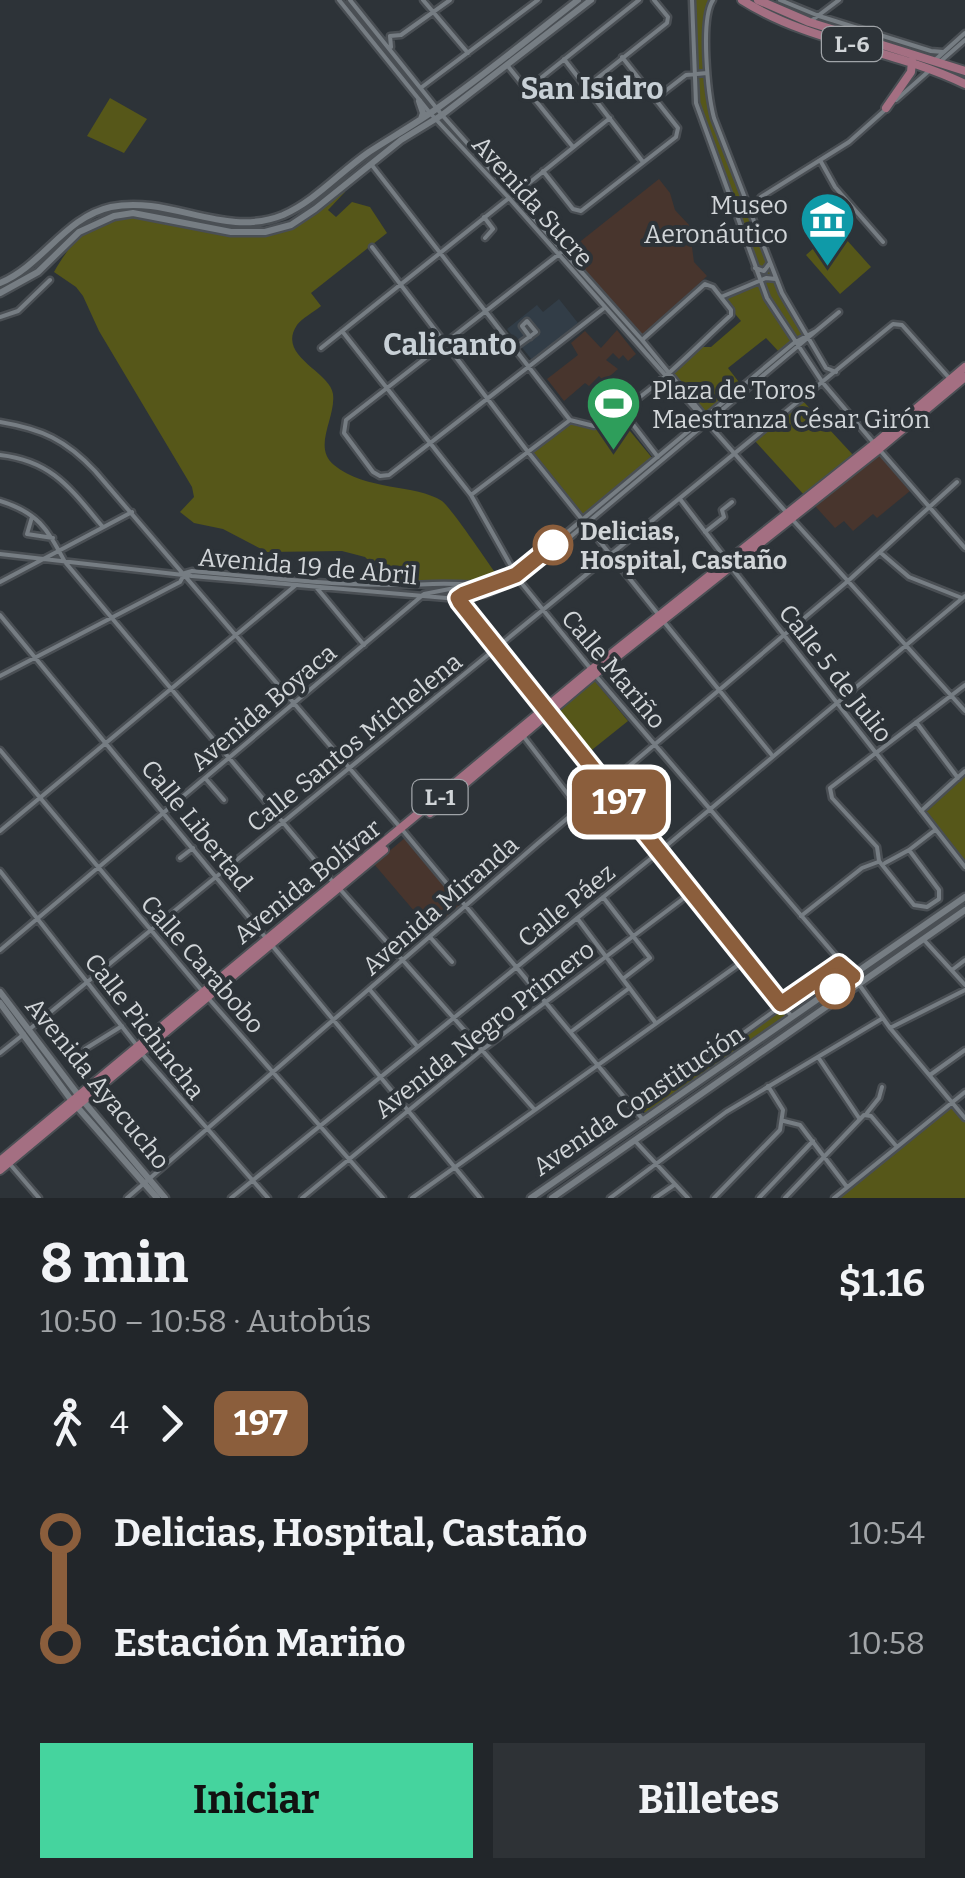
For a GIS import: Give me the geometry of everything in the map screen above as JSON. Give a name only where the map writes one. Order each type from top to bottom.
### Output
[{"type":"main road","name":"L-6","points":[[758,0],[809,22],[965,71]]},
{"type":"main road","name":"L-6","points":[[742,1],[790,26],[913,64],[935,62],[965,84]]},
{"type":"main road","name":"L-6","points":[[904,49],[913,64]]},
{"type":"main road","name":"L-6","points":[[886,108],[913,64]]},
{"type":"main road","name":"Avenida Bolívar","points":[[404,831],[593,672],[877,447],[953,382],[965,367]]},
{"type":"main road","name":"Avenida Bolívar","points":[[953,382],[965,377]]},
{"type":"main road","name":"Avenida Bolívar","points":[[0,1170],[3,1158],[78,1101],[522,736],[546,711]]},
{"type":"street","name":"Avenida Sucre","points":[[339,0],[419,101],[436,114],[563,250],[668,371],[704,419]]},
{"type":"street","name":"Avenida Sucre","points":[[350,0],[436,114]]},
{"type":"street","points":[[424,0],[468,54]]},
{"type":"street","points":[[392,52],[390,36],[401,35],[450,0]]},
{"type":"street","points":[[419,87],[426,86],[538,0]]},
{"type":"street","points":[[0,293],[26,281],[79,232],[97,222],[134,213],[218,232],[266,232],[290,225],[315,210],[578,0]]},
{"type":"street","points":[[0,283],[35,263],[67,230],[106,208],[148,205],[228,224],[266,221],[298,208],[366,154],[436,114],[507,66],[591,0]]},
{"type":"street","points":[[526,89],[639,0]]},
{"type":"street","points":[[585,88],[669,20],[654,0]]},
{"type":"street","points":[[692,0],[693,73],[700,119],[760,280],[822,383],[965,548]]},
{"type":"street","points":[[713,0],[708,9],[708,73],[714,118],[776,279],[826,368],[836,372]]},
{"type":"street","points":[[780,0],[931,51],[935,62]]},
{"type":"street","points":[[809,22],[839,0]]},
{"type":"street","points":[[753,223],[753,212],[761,196],[849,142],[965,33]]},
{"type":"street","points":[[935,62],[965,40]]},
{"type":"street","points":[[543,171],[577,211],[666,146],[678,132],[622,58]]},
{"type":"street","points":[[564,59],[643,163]]},
{"type":"street","points":[[507,66],[573,147]]},
{"type":"street","points":[[656,99],[693,73],[708,73]]},
{"type":"street","points":[[419,101],[423,112],[419,121]]},
{"type":"street","points":[[321,348],[610,118]]},
{"type":"street","points":[[820,160],[835,187],[883,242]]},
{"type":"street","points":[[371,164],[570,420],[594,426],[621,409],[665,378],[732,310],[714,287],[705,284],[642,340]]},
{"type":"street","name":"Avenida Sucre","points":[[511,196],[665,378],[965,710]]},
{"type":"street","points":[[484,217],[493,229],[486,238]]},
{"type":"street","points":[[372,247],[528,452],[772,756]]},
{"type":"street","points":[[563,250],[346,420],[344,433],[373,472],[389,475],[604,308]]},
{"type":"street","points":[[755,268],[764,271],[771,263]]},
{"type":"street","points":[[721,297],[760,280],[776,279]]},
{"type":"street","points":[[0,317],[18,311],[50,280]]},
{"type":"street","name":"Avenida 19 de Abril","points":[[584,522],[704,419],[839,312]]},
{"type":"street","name":"Calle Santos Michelena","points":[[0,1053],[893,324],[902,325],[953,382]]},
{"type":"street","name":"Calle Mariño","points":[[342,331],[471,495],[518,577],[543,611],[853,976]]},
{"type":"street","points":[[514,348],[530,336]]},
{"type":"street","points":[[621,409],[658,457]]},
{"type":"street","name":"Avenida 19 de Abril","points":[[185,573],[458,598],[488,594],[518,577],[704,419]]},
{"type":"street","points":[[471,495],[570,420]]},
{"type":"street","points":[[0,422],[44,433],[74,448],[404,831],[644,1120]]},
{"type":"street","points":[[0,454],[26,459],[52,472],[102,526]]},
{"type":"street","name":"Avenida Miranda","points":[[127,1198],[785,636],[957,482]]},
{"type":"street","name":"Calle 5 de Julio","points":[[680,499],[965,866]]},
{"type":"street","points":[[0,500],[32,516],[53,538],[65,562],[283,822],[534,1109]]},
{"type":"street","points":[[706,532],[724,517],[722,510],[732,502]]},
{"type":"street","points":[[0,582],[132,512]]},
{"type":"street","points":[[32,516],[28,535],[53,538]]},
{"type":"street","points":[[881,553],[909,577],[963,597]]},
{"type":"street","points":[[0,554],[185,573]]},
{"type":"street","points":[[0,676],[180,582],[185,573]]},
{"type":"street","name":"Avenida 19 de Abril","points":[[185,573],[413,586],[494,584],[518,577]]},
{"type":"street","points":[[0,831],[297,584]]},
{"type":"street","points":[[494,584],[458,598],[793,1018]]},
{"type":"street","points":[[315,585],[364,645]]},
{"type":"street","name":"Avenida Boyaca","points":[[0,950],[424,594],[464,585]]},
{"type":"street","name":"Calle Páez","points":[[232,1198],[660,852],[963,597]]},
{"type":"street","name":"Calle Libertad","points":[[0,614],[480,1198]]},
{"type":"street","points":[[909,850],[939,890],[934,904],[914,904],[881,862],[878,847],[830,793],[834,784],[965,685]]},
{"type":"street","points":[[916,722],[958,778]]},
{"type":"street","points":[[522,736],[579,808]]},
{"type":"street","name":"Calle Carabobo","points":[[0,750],[150,931],[383,1198]]},
{"type":"street","points":[[921,811],[965,771]]},
{"type":"street","points":[[205,778],[224,800]]},
{"type":"street","points":[[801,916],[862,868],[909,850],[935,830]]},
{"type":"street","points":[[180,858],[193,848]]},
{"type":"street","name":"Calle Pichincha","points":[[0,871],[140,1050],[268,1198]]},
{"type":"street","name":"Avenida Negro Primero","points":[[302,1198],[482,1050],[692,892]]},
{"type":"street","points":[[602,897],[650,958],[623,978]]},
{"type":"street","name":"Avenida Constitución","points":[[531,1198],[965,897]]},
{"type":"street","name":"Avenida Constitución","points":[[552,1198],[965,910]]},
{"type":"street","points":[[577,918],[656,1023]]},
{"type":"street","points":[[430,936],[452,962]]},
{"type":"street","points":[[890,1028],[965,987],[923,940]]},
{"type":"street","points":[[412,1198],[745,960]]},
{"type":"street","points":[[952,970],[965,960]]},
{"type":"street","points":[[630,1103],[677,1082],[839,964]]},
{"type":"street","points":[[853,976],[890,1028],[965,1118]]},
{"type":"street","points":[[572,1031],[630,988]]},
{"type":"street","points":[[370,990],[417,1046]]},
{"type":"street","name":"Avenida Ayacucho","points":[[0,992],[78,1101],[157,1198]]},
{"type":"street","name":"Avenida Ayacucho","points":[[0,1003],[26,1032]]},
{"type":"street","points":[[610,1198],[620,1196],[656,1165],[768,1086],[883,1018]]},
{"type":"street","points":[[84,1049],[122,1026]]},
{"type":"street","points":[[930,1075],[965,1050]]},
{"type":"street","points":[[818,1057],[859,1118]]},
{"type":"street","points":[[714,1198],[780,1130],[782,1108],[768,1086]]},
{"type":"street","points":[[785,1198],[867,1114],[880,1098],[882,1087]]},
{"type":"street","points":[[834,1198],[965,1092]]},
{"type":"street","points":[[867,1114],[897,1147]]},
{"type":"street","points":[[783,1121],[798,1123],[847,1187]]},
{"type":"street","points":[[635,1141],[688,1198]]},
{"type":"street","points":[[759,1198],[813,1141]]},
{"type":"street","points":[[3,1158],[39,1198]]},
{"type":"street","name":"Avenida Ayacucho","points":[[146,1182],[166,1198]]},
{"type":"street","points":[[655,1198],[674,1184]]},
{"type":"shaded area","points":[[692,0],[713,0],[707,9],[708,73],[714,118],[775,282],[806,334],[781,354],[766,338],[728,368],[742,386],[705,415],[668,371],[695,347],[711,347],[741,321],[721,297],[758,279],[696,103]]},
{"type":"shaded area","points":[[110,98],[147,119],[124,153],[87,136]]},
{"type":"shaded area","points":[[659,179],[670,193],[675,210],[689,225],[694,262],[707,276],[643,336],[567,252]]},
{"type":"shaded area","points":[[340,188],[345,192],[328,210],[336,217],[352,202],[370,207],[387,233],[311,293],[321,306],[299,322],[292,336],[298,354],[330,386],[333,394],[325,441],[328,458],[360,479],[442,501],[501,581],[492,585],[466,581],[407,583],[383,574],[365,557],[342,551],[267,552],[223,529],[194,523],[180,512],[194,497],[192,487],[99,331],[83,296],[54,272],[77,240],[100,223],[125,216],[150,217],[235,233],[267,231],[297,220]]},
{"type":"shaded area","points":[[836,228],[871,267],[840,294],[806,255]]},
{"type":"shaded area","points":[[559,299],[578,323],[532,360],[507,329],[537,305],[543,312]]},
{"type":"shaded area","points":[[617,330],[636,354],[628,361],[613,353],[606,360],[618,369],[604,381],[599,376],[589,386],[585,383],[564,401],[547,379],[578,355],[571,343],[585,331],[601,348]]},
{"type":"shaded area","points":[[803,401],[854,456],[805,496],[755,441]]},
{"type":"shaded area","points":[[616,414],[653,459],[582,517],[530,453],[571,421],[590,428]]},
{"type":"shaded area","points":[[880,455],[910,491],[877,518],[873,514],[853,531],[844,521],[835,528],[815,506]]},
{"type":"shaded area","points":[[595,681],[628,721],[588,753],[556,713]]},
{"type":"shaded area","points":[[965,775],[965,860],[925,813]]},
{"type":"shaded area","points":[[406,837],[463,905],[432,932],[374,864]]},
{"type":"shaded area","points":[[783,1009],[789,1019],[647,1116],[641,1107]]},
{"type":"shaded area","points":[[952,1103],[965,1118],[965,1198],[835,1198]]},
{"type":"bus line","name":"197","points":[[553,545],[516,575],[467,592],[458,598],[460,602],[781,1004],[839,964],[853,976],[835,989]]},
{"type":"place","name":"Museo Aeronáutico","points":[[827,268]]},
{"type":"place","name":"Plaza de Toros Maestranza César Girón","points":[[613,453]]},
{"type":"place","name":"Delicias, Hospital, Castaño","points":[[553,545]]},
{"type":"district","name":"San Isidro","points":[[592,89]]},
{"type":"district","name":"Calicanto","points":[[450,345]]}]
